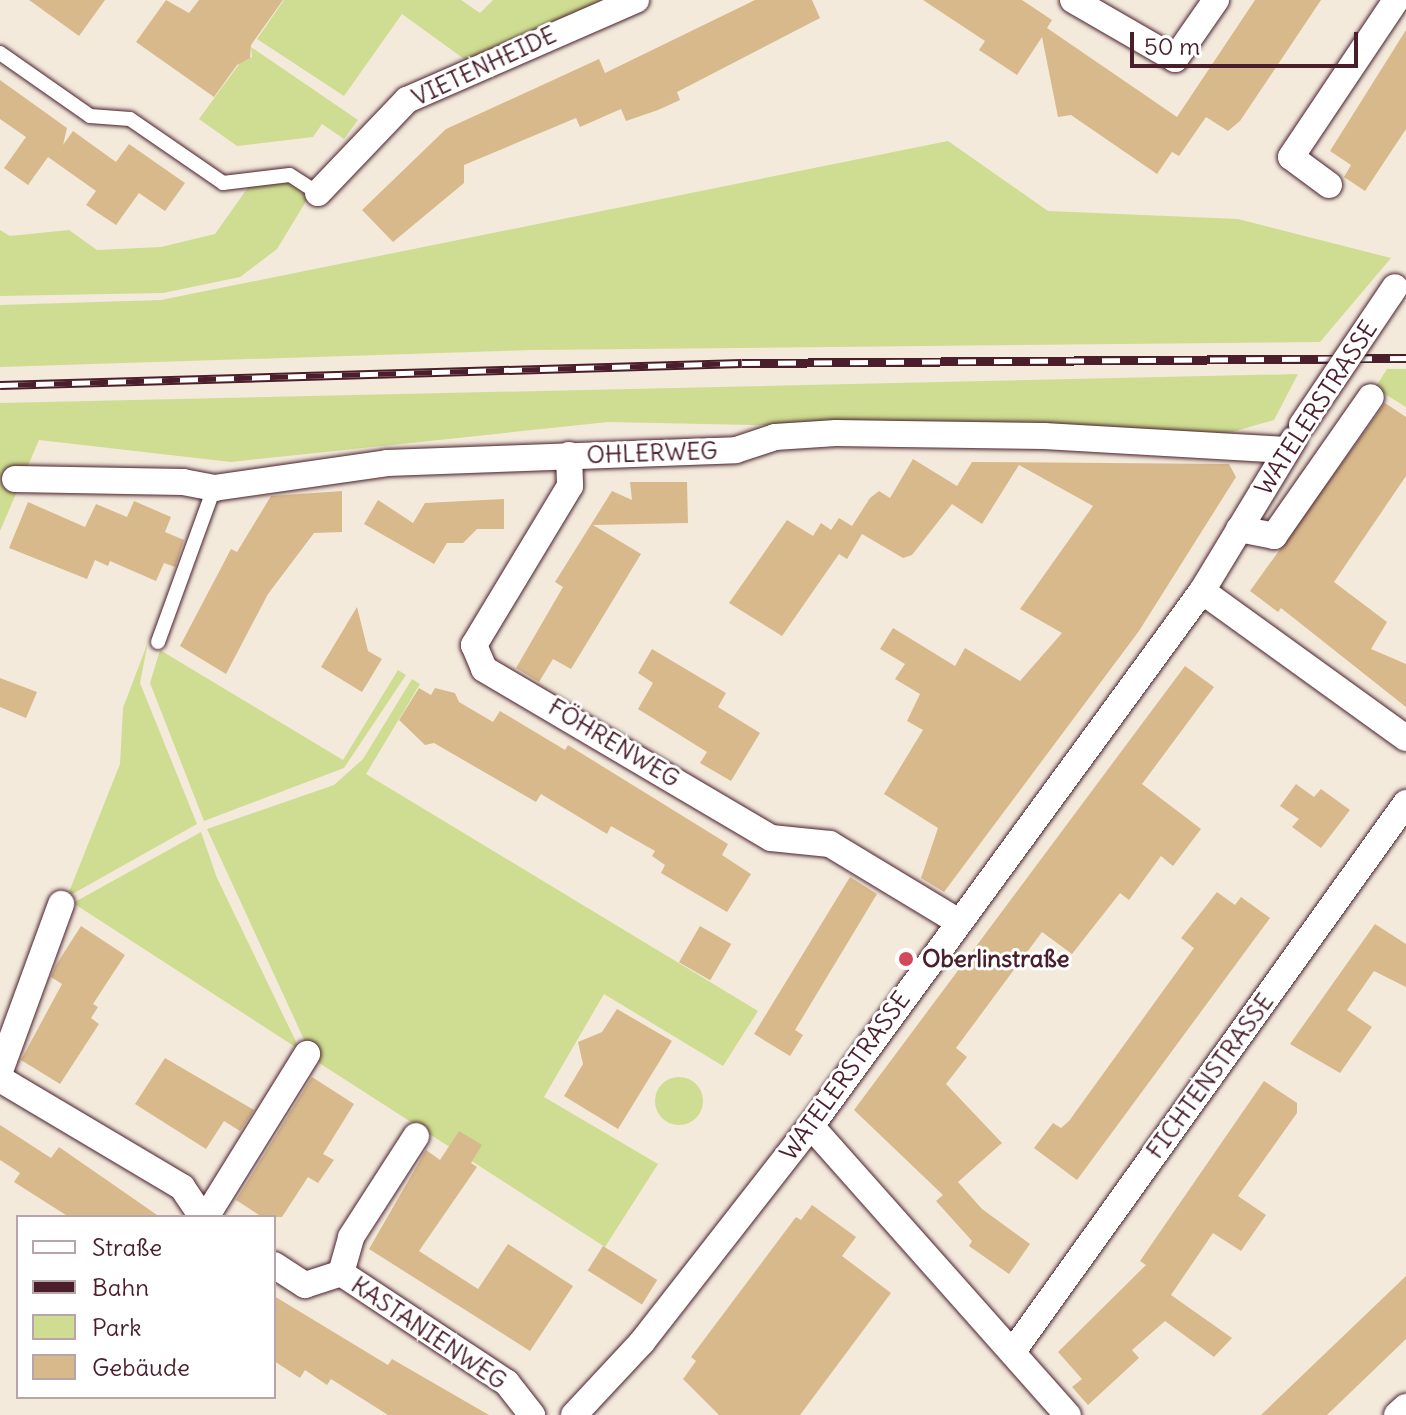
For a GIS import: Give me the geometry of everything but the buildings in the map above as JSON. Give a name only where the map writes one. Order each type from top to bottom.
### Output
[{"type":"street","name":"VIETENHEIDE","points":[[318,193],[407,100],[636,0]]},
{"type":"street","points":[[1073,0],[1175,59],[1216,0]]},
{"type":"street","points":[[1329,185],[1291,157],[1396,0]]},
{"type":"street","name":"WATELERSTRASSE","points":[[574,1415],[642,1342],[811,1126],[1202,591],[1302,425],[1400,281]]},
{"type":"street","name":"WATELERSTRASSE","points":[[1239,529],[1274,536],[1371,397]]},
{"type":"street","name":"OHLERWEG","points":[[15,479],[183,482],[214,488],[387,463],[736,450],[775,437],[884,433],[1287,450]]},
{"type":"street","name":"FÖHRENWEG","points":[[569,455],[570,486],[474,645],[484,669],[771,838],[830,844],[959,922]]},
{"type":"street","points":[[1202,591],[1406,738]]},
{"type":"street","name":"FICHTENSTRASSE","points":[[1014,1350],[1406,803]]},
{"type":"street","points":[[0,1071],[61,904]]},
{"type":"street","points":[[205,1215],[307,1054]]},
{"type":"street","points":[[0,1079],[182,1187],[203,1215]]},
{"type":"street","points":[[811,1126],[1014,1350],[1068,1415]]},
{"type":"street","points":[[341,1273],[351,1237],[416,1136]]},
{"type":"street","name":"KASTANIENWEG","points":[[276,1266],[305,1285],[341,1273],[507,1383],[532,1415]]},
{"type":"street","points":[[1397,1415],[1406,1407]]},
{"type":"lane","points":[[0,53],[90,116],[130,119],[223,183],[290,175],[318,193]]},
{"type":"lane","points":[[158,642],[214,488]]},
{"type":"green space","points":[[284,0],[461,0],[480,13],[493,0],[609,0],[467,61],[402,14],[344,96],[257,39]]},
{"type":"green space","points":[[251,47],[358,120],[344,139],[322,124],[313,137],[237,146],[199,119],[242,60],[252,57]]},
{"type":"green space","points":[[948,141],[1048,211],[1238,219],[1391,258],[1320,342],[533,350],[0,367],[0,305],[161,300]]},
{"type":"green space","points":[[290,182],[308,198],[277,249],[240,277],[163,293],[0,296],[0,230],[10,236],[69,230],[97,250],[161,247],[215,234],[249,186]]},
{"type":"green space","points":[[1387,369],[1406,369],[1406,407],[1375,388]]},
{"type":"green space","points":[[1298,374],[1274,420],[1222,435],[608,422],[231,462],[39,440],[0,531],[0,403]]},
{"type":"green space","points":[[148,642],[140,683],[197,824],[67,897],[120,764],[123,708]]},
{"type":"green space","points":[[160,650],[343,760],[398,670],[406,675],[344,768],[204,821],[150,683]]},
{"type":"green space","points":[[412,679],[420,684],[366,774],[758,1011],[723,1066],[604,994],[544,1097],[658,1164],[605,1247],[313,1059],[207,829],[334,785],[363,759]]},
{"type":"green space","points":[[201,832],[217,878],[300,1050],[73,903]]},
{"type":"green space","points":[[679,1077],[696,1084],[703,1101],[696,1118],[679,1125],[662,1118],[655,1101],[662,1084]]},
{"type":"railway","points":[[0,385],[742,363],[1406,358]]},
{"type":"place","name":"Oberlinstraße","points":[[906,959]]}]
